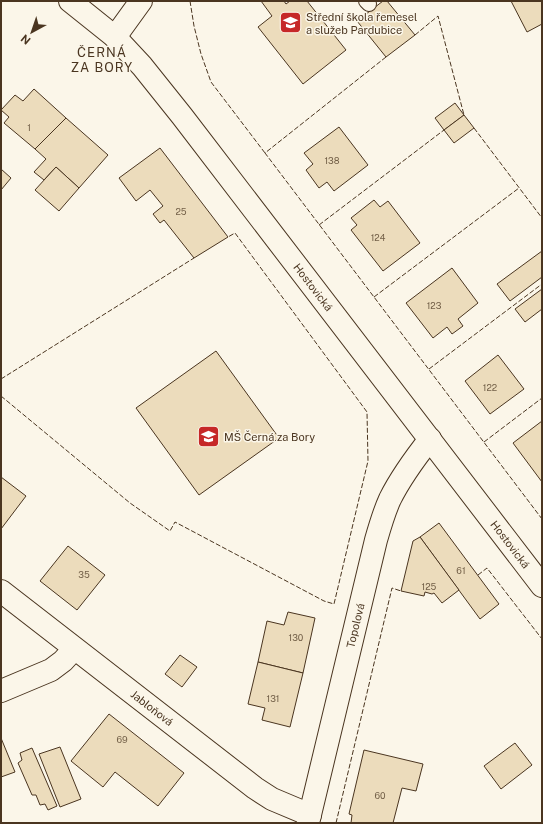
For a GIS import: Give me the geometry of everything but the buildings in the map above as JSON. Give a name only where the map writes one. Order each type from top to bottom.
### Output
[{"type":"street","name":"Hostovická","points":[[70,1],[115,37],[142,66],[182,116],[542,586]]},
{"type":"street","points":[[115,37],[141,1]]},
{"type":"street","name":"Topolová","points":[[309,819],[374,547],[390,499],[412,462],[430,439]]},
{"type":"street","name":"Jabloňová","points":[[1,591],[255,788],[309,819]]},
{"type":"street","points":[[1,691],[51,670],[63,661],[74,649]]},
{"type":"fence","points":[[190,1],[201,54],[211,82],[265,153]]},
{"type":"fence","points":[[415,35],[438,16],[464,115]]},
{"type":"fence","points":[[386,57],[265,153],[542,519]]},
{"type":"fence","points":[[474,128],[542,218]]},
{"type":"fence","points":[[319,225],[444,130]]},
{"type":"fence","points":[[374,297],[519,188]]},
{"type":"fence","points":[[1,396],[130,503],[170,531],[175,522],[324,601],[334,604],[368,461],[367,412],[235,233],[228,237]]},
{"type":"fence","points":[[1,379],[194,258]]},
{"type":"fence","points":[[429,369],[542,284]]},
{"type":"fence","points":[[484,442],[542,398]]},
{"type":"fence","points":[[478,575],[487,568],[542,639]]},
{"type":"fence","points":[[336,823],[392,588],[401,591]]},
{"type":"place","name":"Střední škola řemesel a služeb Pardubice","points":[[291,23]]},
{"type":"place","name":"MŠ Černá za Bory","points":[[209,437]]},
{"type":"district","name":"ČERNÁ ZA BORY","points":[[102,60]]}]
